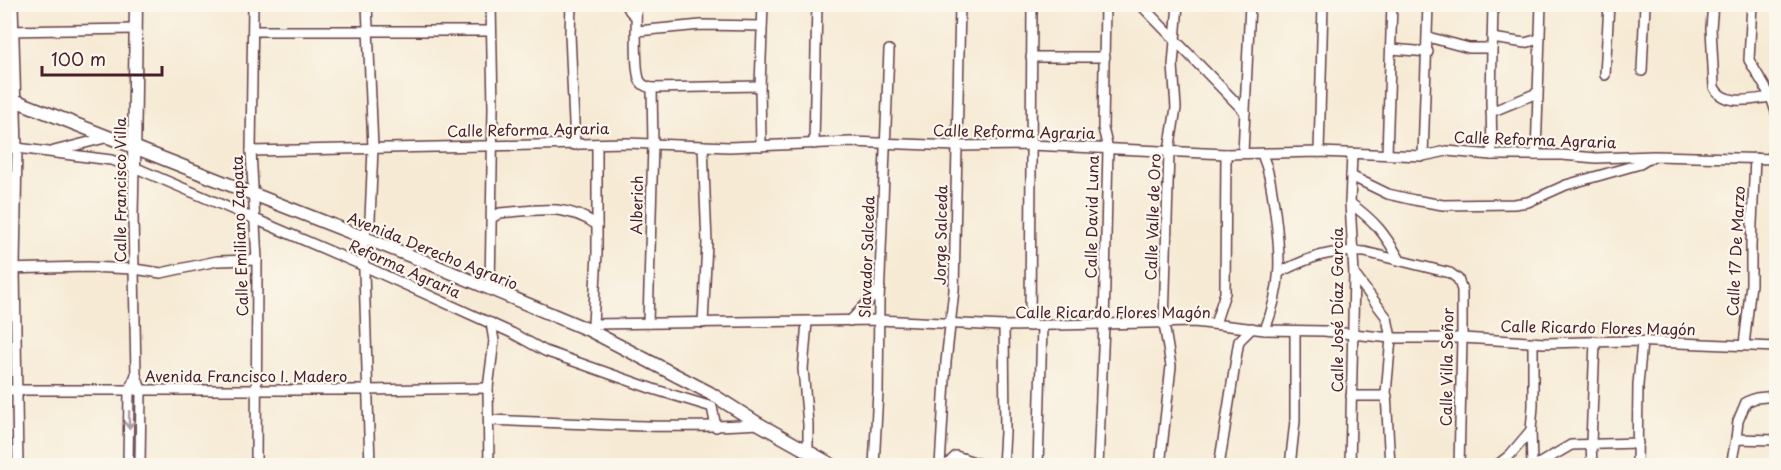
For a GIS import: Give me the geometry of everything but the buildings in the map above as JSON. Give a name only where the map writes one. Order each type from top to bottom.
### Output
[{"type":"street","points":[[13,4],[9,31],[10,98],[17,148],[15,269],[18,465]]},
{"type":"street","name":"Calle Francisco Villa","points":[[136,4],[134,269],[136,375],[141,390],[140,465]]},
{"type":"street","name":"Calle Emiliano Zapata","points":[[253,4],[251,151],[257,260],[256,465]]},
{"type":"street","points":[[367,4],[373,148],[370,219],[363,238],[370,465]]},
{"type":"street","points":[[490,4],[493,146],[490,288]]},
{"type":"street","points":[[571,4],[570,34],[575,145]]},
{"type":"street","points":[[626,4],[636,17]]},
{"type":"street","points":[[636,4],[637,64],[641,84],[652,88],[760,86]]},
{"type":"street","points":[[760,146],[763,4]]},
{"type":"street","points":[[814,144],[817,4]]},
{"type":"street","name":"Jorge Salceda","points":[[940,465],[954,290],[960,4]]},
{"type":"street","points":[[1030,326],[1032,4]]},
{"type":"street","name":"Calle David Luna","points":[[1098,465],[1108,149],[1103,128],[1105,4]]},
{"type":"street","points":[[1140,4],[1245,112]]},
{"type":"street","name":"Calle Valle de Oro","points":[[1160,465],[1171,366],[1164,324],[1169,151],[1176,108],[1174,39],[1178,4]]},
{"type":"street","points":[[1243,153],[1250,4]]},
{"type":"street","points":[[1319,152],[1323,4]]},
{"type":"street","points":[[1387,154],[1392,4]]},
{"type":"street","points":[[1423,156],[1428,4]]},
{"type":"street","points":[[1492,155],[1493,4]]},
{"type":"street","points":[[1536,155],[1540,4]]},
{"type":"street","points":[[1605,75],[1609,4]]},
{"type":"street","points":[[1642,71],[1645,4]]},
{"type":"street","points":[[1713,4],[1711,28],[1714,87],[1717,93],[1732,99],[1771,97]]},
{"type":"street","points":[[1752,4],[1749,60],[1771,97],[1776,112]]},
{"type":"street","points":[[637,31],[702,25],[762,26]]},
{"type":"street","points":[[9,31],[136,29]]},
{"type":"street","points":[[253,31],[490,31]]},
{"type":"street","points":[[1428,37],[1469,48],[1492,43],[1525,43],[1539,39]]},
{"type":"street","points":[[1392,49],[1428,52]]},
{"type":"street","name":"Slavador Salceda","points":[[874,465],[889,50]]},
{"type":"street","points":[[1031,57],[1105,57]]},
{"type":"street","name":"Alberich","points":[[648,322],[653,144],[652,88]]},
{"type":"street","points":[[1491,112],[1537,93]]},
{"type":"street","name":"Avenida Derecho Agrario","points":[[10,98],[591,327],[834,465]]},
{"type":"street","points":[[4,148],[48,152],[109,137]]},
{"type":"street","points":[[1774,159],[1776,141]]},
{"type":"street","name":"Calle Reforma Agraria","points":[[251,151],[597,144],[703,147],[886,142],[1227,154],[1319,152],[1423,156],[1447,151],[1492,155],[1596,158],[1654,156],[1774,159]]},
{"type":"street","points":[[591,327],[597,225],[597,144]]},
{"type":"street","points":[[703,147],[707,243],[703,323]]},
{"type":"street","name":"Reforma Agraria","points":[[48,152],[111,160],[134,167],[364,266],[491,323],[545,351],[712,407]]},
{"type":"street","points":[[1215,324],[1225,293],[1227,154]]},
{"type":"street","points":[[1262,154],[1270,175],[1280,255],[1280,272],[1275,300],[1265,330]]},
{"type":"street","name":"Calle José Díaz García","points":[[1350,465],[1354,274],[1350,203],[1352,154]]},
{"type":"street","points":[[1352,176],[1388,194],[1414,200],[1443,205],[1514,204],[1528,202],[1566,185],[1640,164],[1654,156]]},
{"type":"street","name":"Calle 17 De Marzo","points":[[1744,345],[1751,284],[1755,158]]},
{"type":"street","points":[[1350,203],[1372,220],[1387,238],[1400,260]]},
{"type":"street","points":[[492,218],[500,213],[561,209],[584,216],[597,225]]},
{"type":"street","points":[[1280,272],[1305,259],[1337,251],[1365,252],[1400,260]]},
{"type":"street","points":[[4,269],[88,267],[161,273],[218,261],[257,260]]},
{"type":"street","name":"Calle Villa Señor","points":[[1400,260],[1450,273],[1458,279],[1462,290],[1459,465]]},
{"type":"street","points":[[1354,274],[1388,318],[1391,338],[1387,396],[1390,465]]},
{"type":"street","points":[[850,321],[880,289]]},
{"type":"street","name":"Calle Ricardo Flores Magón","points":[[591,327],[648,322],[878,320],[1004,326],[1194,322],[1265,330],[1324,331],[1391,338],[1642,342],[1776,347]]},
{"type":"street","points":[[807,322],[803,369],[808,452]]},
{"type":"street","points":[[489,465],[488,388],[494,341],[491,323]]},
{"type":"street","points":[[1003,465],[1004,326]]},
{"type":"street","points":[[1038,465],[1042,326]]},
{"type":"street","points":[[1219,465],[1238,346],[1242,337],[1252,328]]},
{"type":"street","points":[[1290,465],[1295,421],[1295,331]]},
{"type":"street","points":[[1592,465],[1595,341]]},
{"type":"street","points":[[1533,342],[1531,430],[1534,465],[1571,445],[1638,443]]},
{"type":"street","points":[[1637,465],[1638,385],[1642,342]]},
{"type":"street","name":"Calle Francisco Villa","points":[[128,465],[129,390],[136,375]]},
{"type":"street","name":"Avenida Francisco I. Madero","points":[[4,390],[488,388]]},
{"type":"street","points":[[710,393],[716,427]]},
{"type":"street","points":[[1351,396],[1387,396]]},
{"type":"street","points":[[1731,465],[1738,421],[1746,402],[1756,398],[1776,396]]},
{"type":"street","points":[[489,420],[716,427],[759,424]]},
{"type":"street","points":[[1496,465],[1510,454],[1531,430]]},
{"type":"street","points":[[1736,439],[1776,440]]},
{"type":"street","points":[[946,465],[956,456],[986,465]]}]
